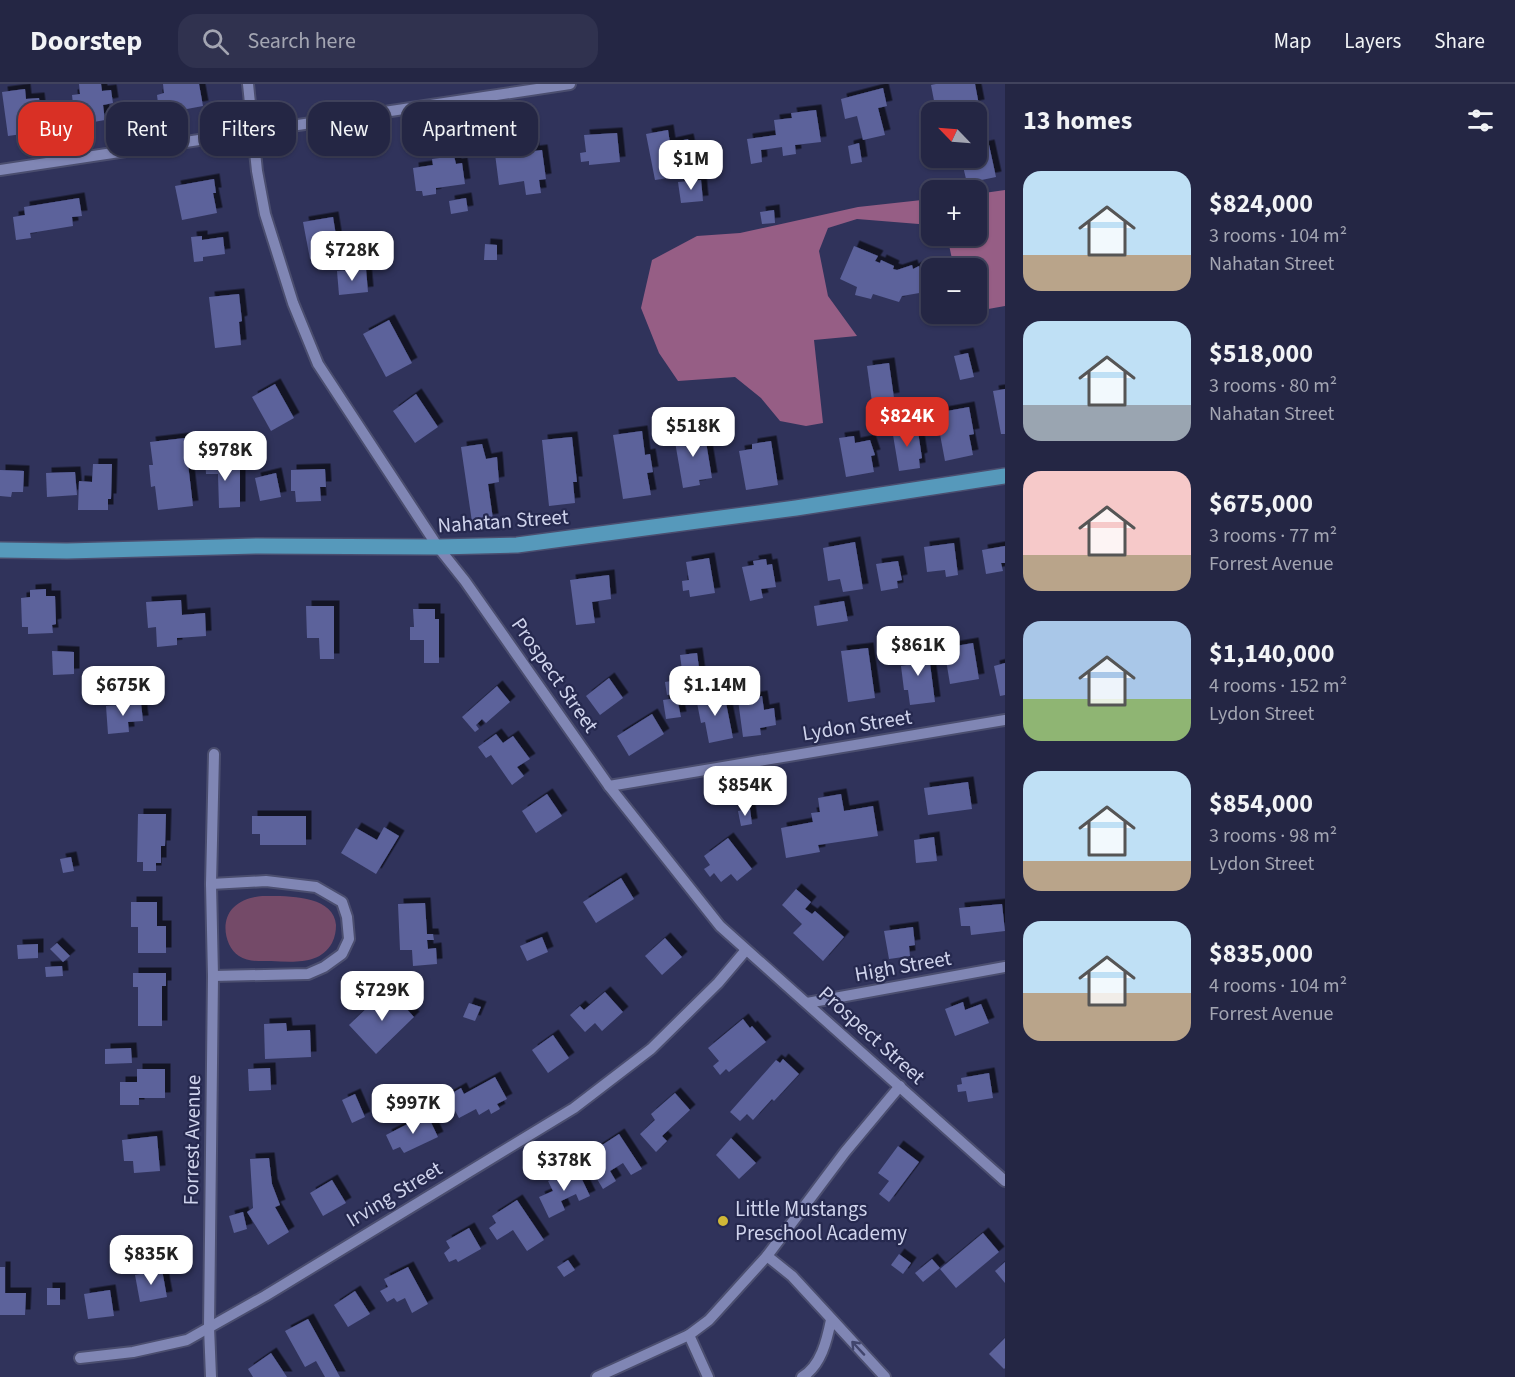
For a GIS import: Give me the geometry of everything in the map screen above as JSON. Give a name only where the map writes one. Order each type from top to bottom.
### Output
[{"type":"main road","name":"Nahatan Street","points":[[0,550],[67,551],[258,546],[438,548],[517,545],[796,508],[1005,476]]},
{"type":"street","name":"Prospect Street","points":[[248,84],[250,102]]},
{"type":"street","points":[[296,126],[570,84]]},
{"type":"street","points":[[0,170],[200,141]]},
{"type":"street","name":"Prospect Street","points":[[256,156],[265,214],[293,303],[318,364],[438,548],[465,580],[609,786],[720,926],[1005,1180]]},
{"type":"street","name":"Lydon Street","points":[[609,786],[1005,720]]},
{"type":"street","name":"Forrest Avenue","points":[[211,1377],[209,1327],[213,976],[211,884],[214,754]]},
{"type":"street","points":[[211,884],[266,882],[316,887],[342,902],[348,917],[350,939],[342,954],[308,975],[213,976]]},
{"type":"street","name":"Irving Street","points":[[80,1358],[133,1352],[188,1340],[265,1296],[574,1108],[651,1049],[718,983],[746,950]]},
{"type":"street","name":"High Street","points":[[807,1003],[1005,967]]},
{"type":"street","points":[[597,1377],[689,1335],[709,1320],[767,1256],[845,1152],[900,1086]]},
{"type":"street","points":[[767,1256],[792,1276],[885,1377]]},
{"type":"street","points":[[805,1376],[819,1358],[827,1341],[831,1320]]},
{"type":"street","points":[[689,1335],[708,1377]]},
{"type":"shaded area","points":[[1005,190],[1005,306],[987,309],[987,258],[952,258],[949,246],[987,246],[987,193]]},
{"type":"shaded area","points":[[921,200],[921,224],[857,219],[828,228],[819,251],[828,296],[857,336],[814,340],[823,423],[806,426],[780,421],[761,398],[735,377],[678,381],[659,353],[641,308],[652,260],[697,236],[740,233],[858,207]]},
{"type":"shaded area","points":[[262,896],[295,897],[318,902],[327,907],[333,915],[336,932],[327,950],[313,959],[297,962],[254,961],[234,952],[230,947],[225,927],[229,913],[239,903]]},
{"type":"building","points":[[79,84],[101,84],[102,91],[111,90],[113,102],[106,102],[103,105],[105,120],[94,122],[94,102],[73,102],[72,95],[80,94]]},
{"type":"building","points":[[163,84],[199,84],[202,102],[200,102],[200,107],[188,109],[188,102],[158,102],[157,95],[164,93]]},
{"type":"building","points":[[975,84],[978,102],[934,102],[931,85]]},
{"type":"building","points":[[883,88],[887,106],[878,108],[885,135],[863,140],[857,116],[845,119],[841,99]]},
{"type":"building","points":[[25,89],[26,99],[39,98],[39,102],[18,102],[18,135],[8,136],[2,92]]},
{"type":"building","points":[[816,110],[821,142],[795,145],[796,154],[783,156],[782,147],[761,150],[762,162],[751,164],[747,139],[776,135],[774,120],[792,118],[791,113]]},
{"type":"building","points":[[668,130],[670,143],[688,139],[694,166],[672,171],[670,161],[665,163],[668,178],[655,180],[646,134]]},
{"type":"building","points":[[617,133],[620,162],[589,165],[589,161],[581,162],[580,153],[586,152],[584,135]]},
{"type":"building","points":[[859,143],[862,162],[851,164],[848,146]]},
{"type":"building","points":[[987,145],[989,145],[996,177],[966,180],[963,168],[987,168]]},
{"type":"building","points":[[538,150],[542,150],[546,179],[539,180],[541,193],[526,195],[524,181],[499,185],[495,156],[538,156]]},
{"type":"building","points":[[454,156],[456,164],[462,163],[465,184],[436,188],[436,194],[423,196],[422,191],[416,191],[413,168],[433,165],[432,159]]},
{"type":"building","points":[[214,179],[216,193],[213,193],[217,213],[182,220],[175,186]]},
{"type":"building","points":[[701,180],[703,201],[681,203],[678,182]]},
{"type":"building","points":[[79,198],[82,216],[72,217],[73,226],[30,233],[31,238],[16,240],[13,217],[25,215],[24,207]]},
{"type":"building","points":[[466,198],[468,211],[451,214],[449,201]]},
{"type":"building","points":[[774,210],[775,223],[762,224],[760,212]]},
{"type":"building","points":[[333,217],[339,254],[310,259],[303,222]]},
{"type":"building","points":[[202,236],[202,240],[223,237],[225,254],[203,257],[203,261],[194,262],[191,237]]},
{"type":"building","points":[[485,244],[497,245],[497,260],[484,260]]},
{"type":"building","points":[[854,246],[878,256],[875,261],[880,263],[881,260],[894,266],[893,269],[897,270],[912,265],[913,269],[919,266],[921,293],[902,296],[899,302],[873,294],[871,299],[855,295],[857,287],[840,279]]},
{"type":"building","points":[[366,269],[368,292],[339,295],[337,271]]},
{"type":"building","points":[[239,294],[242,321],[239,322],[241,345],[215,348],[209,297]]},
{"type":"building","points":[[389,320],[412,363],[386,377],[363,334]]},
{"type":"building","points":[[968,353],[974,377],[960,380],[954,356]]},
{"type":"building","points":[[889,363],[894,398],[872,402],[867,366]]},
{"type":"building","points":[[275,384],[294,418],[271,431],[252,397]]},
{"type":"building","points":[[1005,389],[1005,434],[1001,434],[993,391]]},
{"type":"building","points":[[416,394],[438,427],[415,443],[393,411]]},
{"type":"building","points":[[969,407],[974,434],[969,435],[973,455],[945,461],[936,413]]},
{"type":"building","points":[[917,425],[922,458],[919,459],[920,468],[899,471],[892,429]]},
{"type":"building","points":[[704,430],[712,478],[699,480],[700,485],[683,488],[674,436],[680,435],[679,432]]},
{"type":"building","points":[[642,431],[645,455],[650,454],[653,472],[647,473],[651,495],[623,499],[613,435]]},
{"type":"building","points":[[854,436],[855,443],[870,440],[875,455],[871,456],[874,472],[846,477],[839,438]]},
{"type":"building","points":[[572,437],[577,482],[573,482],[575,503],[549,506],[542,440]]},
{"type":"building","points":[[185,438],[193,506],[158,510],[155,486],[151,487],[149,465],[153,465],[150,442]]},
{"type":"building","points":[[771,441],[778,485],[746,490],[739,451],[752,449],[752,444]]},
{"type":"building","points":[[482,444],[486,459],[497,457],[499,482],[488,484],[493,519],[472,522],[461,447]]},
{"type":"building","points":[[205,457],[226,457],[227,469],[240,469],[240,507],[219,508],[218,474],[206,474]]},
{"type":"building","points":[[93,464],[112,464],[111,499],[108,499],[108,510],[78,510],[79,481],[92,482]]},
{"type":"building","points":[[325,469],[326,487],[320,487],[321,501],[296,502],[295,491],[291,491],[291,470]]},
{"type":"building","points":[[0,470],[24,471],[23,492],[12,492],[11,497],[0,496]]},
{"type":"building","points":[[75,472],[77,495],[47,497],[46,473]]},
{"type":"building","points":[[276,473],[281,497],[260,501],[255,478]]},
{"type":"building","points":[[855,542],[863,589],[843,592],[840,579],[828,581],[823,548]]},
{"type":"building","points":[[954,543],[958,575],[946,577],[945,570],[927,572],[924,547]]},
{"type":"building","points":[[1005,546],[1005,563],[1001,563],[1003,571],[986,574],[982,550]]},
{"type":"building","points":[[709,558],[715,593],[690,597],[689,590],[683,591],[682,581],[689,580],[686,562]]},
{"type":"building","points":[[766,559],[767,565],[772,564],[776,587],[761,589],[763,598],[750,601],[742,567],[754,565],[753,561]]},
{"type":"building","points":[[898,561],[902,580],[897,581],[898,588],[881,591],[876,564]]},
{"type":"building","points":[[609,575],[611,599],[592,602],[595,623],[576,625],[570,580]]},
{"type":"building","points":[[46,589],[46,596],[55,596],[56,624],[52,625],[53,633],[28,634],[28,627],[22,627],[21,598],[30,597],[30,590]]},
{"type":"building","points":[[181,600],[182,615],[205,613],[206,636],[177,638],[177,645],[157,647],[156,627],[148,628],[146,602]]},
{"type":"building","points":[[844,601],[848,621],[817,626],[814,606]]},
{"type":"building","points":[[306,606],[334,606],[334,659],[320,659],[319,638],[307,638]]},
{"type":"building","points":[[413,609],[435,609],[435,619],[439,619],[439,663],[424,663],[424,640],[410,640],[410,627],[414,627]]},
{"type":"building","points":[[973,643],[979,679],[950,684],[944,648]]},
{"type":"building","points":[[868,648],[875,698],[848,702],[841,651]]},
{"type":"building","points":[[928,648],[935,702],[910,705],[908,690],[904,690],[901,666],[907,665],[905,650]]},
{"type":"building","points":[[52,651],[74,652],[74,674],[53,675]]},
{"type":"building","points":[[697,653],[700,675],[683,678],[680,655]]},
{"type":"building","points":[[1005,663],[1005,695],[1000,696],[994,666]]},
{"type":"building","points":[[609,678],[623,698],[600,715],[586,696]]},
{"type":"building","points":[[677,680],[679,693],[667,695],[665,682]]},
{"type":"building","points":[[497,686],[510,702],[486,723],[482,719],[476,725],[479,729],[475,732],[462,717]]},
{"type":"building","points":[[724,693],[733,738],[709,743],[705,722],[701,723],[696,698]]},
{"type":"building","points":[[750,694],[750,698],[762,696],[764,710],[774,708],[776,725],[760,728],[761,735],[743,737],[738,700],[743,699],[743,695]]},
{"type":"building","points":[[677,698],[681,717],[666,719],[663,700]]},
{"type":"building","points":[[141,703],[143,721],[128,722],[129,732],[108,734],[106,706]]},
{"type":"building","points":[[652,714],[664,734],[629,756],[617,736]]},
{"type":"building","points":[[496,734],[503,743],[513,736],[530,759],[517,767],[524,776],[512,785],[491,755],[486,758],[478,747]]},
{"type":"building","points":[[968,782],[972,809],[928,815],[924,788]]},
{"type":"building","points":[[547,794],[562,816],[536,833],[522,811]]},
{"type":"building","points":[[841,794],[844,811],[873,806],[878,836],[818,845],[820,852],[786,858],[781,828],[813,822],[811,813],[820,812],[818,798]]},
{"type":"building","points":[[750,809],[752,824],[741,826],[738,811]]},
{"type":"building","points":[[138,814],[166,814],[165,846],[161,846],[161,863],[156,863],[156,871],[143,871],[143,862],[137,862]]},
{"type":"building","points":[[252,816],[306,816],[306,845],[260,845],[260,834],[252,834]]},
{"type":"building","points":[[384,827],[399,836],[376,874],[341,853],[356,828],[377,840]]},
{"type":"building","points":[[934,837],[937,861],[916,863],[914,840]]},
{"type":"building","points":[[728,838],[752,869],[737,881],[731,874],[721,882],[714,873],[710,877],[704,869],[710,865],[704,856]]},
{"type":"building","points":[[71,857],[74,871],[63,873],[60,859]]},
{"type":"building","points":[[621,878],[634,899],[596,923],[583,902]]},
{"type":"building","points":[[796,889],[811,902],[805,909],[812,914],[815,911],[844,937],[823,961],[793,933],[802,924],[782,905]]},
{"type":"building","points":[[131,902],[157,902],[157,926],[166,926],[166,953],[138,953],[138,927],[131,927]]},
{"type":"building","points":[[425,903],[427,934],[433,934],[434,940],[427,940],[428,949],[436,948],[437,964],[413,966],[412,950],[400,950],[398,904]]},
{"type":"building","points":[[1002,904],[1005,931],[971,935],[970,926],[961,926],[959,908]]},
{"type":"building","points":[[913,927],[915,945],[909,946],[910,956],[889,959],[884,931]]},
{"type":"building","points":[[542,937],[548,952],[527,961],[520,946]]},
{"type":"building","points":[[665,938],[682,957],[662,975],[645,956]]},
{"type":"building","points":[[57,943],[70,956],[63,962],[50,949]]},
{"type":"building","points":[[38,944],[38,958],[18,959],[17,945]]},
{"type":"building","points":[[62,966],[63,976],[46,977],[45,967]]},
{"type":"building","points":[[133,973],[166,973],[166,986],[162,986],[162,1026],[138,1026],[138,987],[133,987]]},
{"type":"building","points":[[390,991],[414,1017],[376,1054],[349,1025],[371,1004],[374,1007]]},
{"type":"building","points":[[605,992],[623,1012],[602,1031],[595,1023],[585,1032],[570,1015],[580,1006],[584,1010]]},
{"type":"building","points":[[963,1002],[965,1010],[981,1004],[989,1023],[955,1036],[945,1009]]},
{"type":"building","points":[[469,1003],[481,1007],[475,1021],[463,1017]]},
{"type":"building","points":[[743,1019],[766,1042],[729,1072],[726,1069],[720,1075],[713,1066],[719,1061],[708,1048]]},
{"type":"building","points":[[286,1023],[287,1031],[310,1030],[311,1057],[265,1059],[264,1024]]},
{"type":"building","points":[[553,1035],[569,1058],[548,1073],[532,1050]]},
{"type":"building","points":[[131,1048],[132,1063],[105,1064],[105,1049]]},
{"type":"building","points":[[783,1059],[799,1074],[753,1120],[747,1114],[740,1121],[730,1112],[776,1060],[780,1063]]},
{"type":"building","points":[[270,1068],[271,1090],[249,1091],[248,1069]]},
{"type":"building","points":[[137,1069],[165,1069],[165,1098],[139,1098],[139,1105],[120,1105],[120,1082],[137,1082]]},
{"type":"building","points":[[989,1073],[993,1098],[968,1102],[966,1091],[958,1092],[957,1085],[962,1084],[961,1078]]},
{"type":"building","points":[[495,1077],[507,1099],[497,1104],[500,1109],[491,1114],[489,1109],[479,1115],[476,1109],[459,1118],[447,1096],[461,1088],[464,1094]]},
{"type":"building","points":[[675,1093],[690,1110],[662,1136],[667,1141],[656,1152],[640,1134],[655,1120],[651,1114]]},
{"type":"building","points":[[355,1094],[365,1117],[352,1123],[342,1100]]},
{"type":"building","points":[[427,1114],[438,1137],[404,1153],[400,1147],[393,1150],[386,1135]]},
{"type":"building","points":[[619,1134],[642,1169],[631,1175],[623,1163],[610,1171],[616,1181],[603,1189],[591,1169],[604,1161],[596,1149]]},
{"type":"building","points":[[157,1136],[160,1171],[134,1173],[133,1161],[124,1161],[122,1140]]},
{"type":"building","points":[[731,1138],[756,1163],[739,1179],[716,1155]]},
{"type":"building","points":[[898,1146],[919,1162],[889,1202],[879,1194],[889,1181],[878,1173]]},
{"type":"building","points":[[269,1158],[272,1184],[280,1205],[275,1207],[289,1232],[268,1245],[247,1212],[253,1208],[250,1159]]},
{"type":"building","points":[[576,1167],[590,1196],[579,1201],[576,1194],[561,1201],[565,1210],[549,1218],[539,1197],[553,1191],[548,1181]]},
{"type":"building","points":[[332,1180],[346,1203],[323,1216],[310,1193]]},
{"type":"building","points":[[517,1200],[544,1240],[527,1251],[513,1230],[497,1240],[489,1228],[496,1223],[492,1216]]},
{"type":"building","points":[[243,1212],[247,1229],[234,1233],[229,1216]]},
{"type":"building","points":[[469,1228],[481,1249],[458,1262],[456,1259],[449,1262],[444,1253],[450,1248],[446,1241]]},
{"type":"building","points":[[983,1233],[999,1252],[956,1288],[940,1269]]},
{"type":"building","points":[[899,1254],[911,1263],[903,1274],[891,1265]]},
{"type":"building","points":[[932,1259],[940,1268],[923,1282],[915,1273]]},
{"type":"building","points":[[568,1260],[575,1270],[564,1277],[557,1267]]},
{"type":"building","points":[[1005,1262],[1005,1283],[995,1271]]},
{"type":"building","points":[[0,1267],[5,1267],[5,1293],[26,1293],[25,1315],[0,1315]]},
{"type":"building","points":[[408,1267],[428,1304],[412,1313],[405,1298],[397,1302],[394,1298],[387,1302],[380,1291],[388,1287],[384,1279]]},
{"type":"building","points":[[162,1270],[167,1297],[140,1302],[135,1275]]},
{"type":"building","points":[[47,1288],[60,1288],[60,1305],[47,1305]]},
{"type":"building","points":[[110,1290],[114,1316],[88,1319],[84,1294]]},
{"type":"building","points":[[355,1291],[370,1314],[348,1327],[334,1305]]},
{"type":"building","points":[[308,1319],[340,1377],[325,1377],[316,1361],[305,1367],[285,1331]]},
{"type":"building","points":[[1005,1338],[1005,1368],[1004,1369],[989,1354]]},
{"type":"building","points":[[271,1353],[287,1377],[253,1377],[248,1369]]},
{"type":"place","name":"Little Mustangs Preschool Academy","points":[[723,1221]]}]
